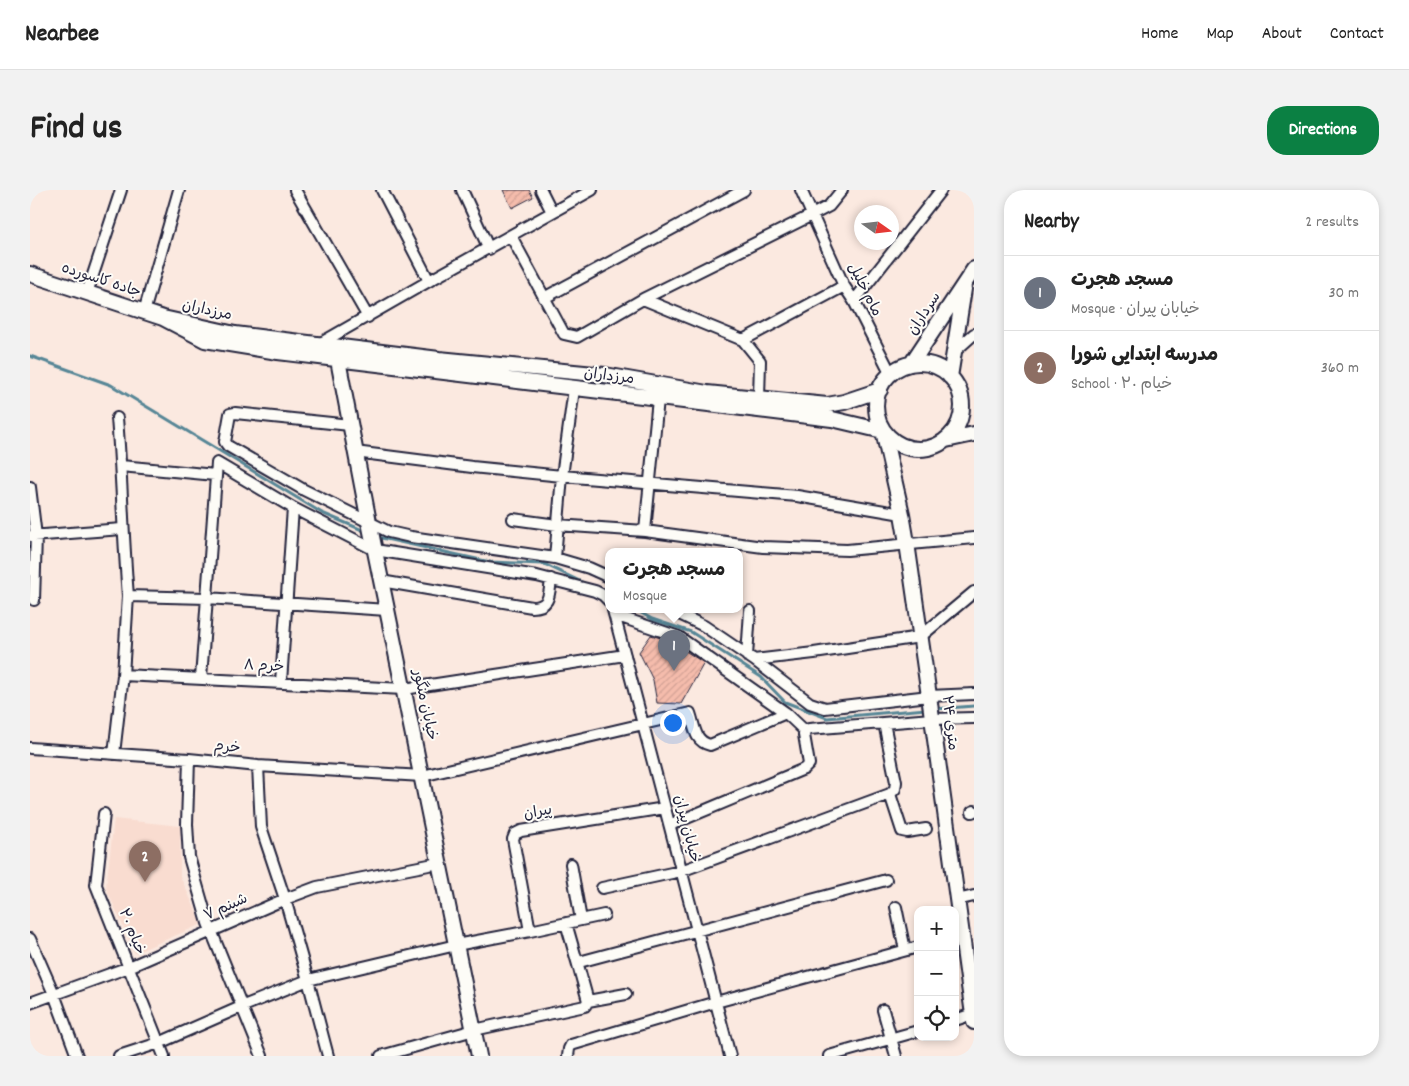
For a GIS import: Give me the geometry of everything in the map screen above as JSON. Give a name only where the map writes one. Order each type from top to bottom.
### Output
[{"type":"street","points":[[87,293],[121,190]]},
{"type":"street","points":[[144,312],[179,190]]},
{"type":"street","points":[[296,190],[368,317]]},
{"type":"street","points":[[382,190],[429,281]]},
{"type":"street","points":[[462,190],[489,249]]},
{"type":"street","points":[[541,190],[552,212]]},
{"type":"street","points":[[319,344],[592,190]]},
{"type":"street","points":[[544,298],[744,190]]},
{"type":"street","name":"مام خلیل","points":[[801,190],[844,286],[854,301],[891,374]]},
{"type":"street","points":[[511,236],[564,334],[577,337],[643,299],[829,206],[842,190]]},
{"type":"street","points":[[854,301],[941,190]]},
{"type":"street","name":"جاده کاسورده","points":[[30,274],[163,318]]},
{"type":"street","name":"سرداران","points":[[954,382],[954,352],[971,278]]},
{"type":"street","name":"سرداران","points":[[912,364],[971,278]]},
{"type":"street","points":[[743,340],[844,286]]},
{"type":"street","points":[[643,299],[743,340],[760,361],[758,398]]},
{"type":"street","name":"مرزداران","points":[[163,318],[235,334],[439,359],[605,376],[707,393],[827,405],[844,402],[880,390]]},
{"type":"street","name":"مرزداران","points":[[163,318],[205,340],[278,352],[832,419],[883,430]]},
{"type":"street","points":[[954,352],[974,334]]},
{"type":"street","name":"خیابان منگور","points":[[338,360],[369,522],[479,1056]]},
{"type":"street","points":[[974,404],[939,368],[926,364],[912,364],[899,369],[887,377],[880,390],[876,404],[877,417],[883,430],[893,441],[906,447],[920,449],[934,447],[946,440],[974,434]]},
{"type":"street","points":[[946,440],[955,429],[961,417],[962,402],[954,382]]},
{"type":"street","points":[[555,558],[562,476],[574,389]]},
{"type":"street","points":[[645,531],[658,399]]},
{"type":"street","points":[[350,424],[235,413],[230,414],[228,419],[225,442],[228,446],[304,490],[389,532],[410,538],[555,558],[589,568],[605,575]]},
{"type":"street","points":[[114,754],[123,675],[128,596],[122,529],[121,466],[116,418]]},
{"type":"street","name":"۲۴ متری","points":[[883,430],[907,544],[957,906]]},
{"type":"street","points":[[355,452],[562,476],[797,496],[902,514]]},
{"type":"street","points":[[201,678],[217,463],[293,508],[375,550],[551,579],[595,591],[605,597]]},
{"type":"street","points":[[121,466],[215,475]]},
{"type":"street","points":[[30,486],[34,600]]},
{"type":"street","points":[[281,682],[293,508]]},
{"type":"street","points":[[513,519],[557,525],[645,531],[763,547],[847,550],[974,538]]},
{"type":"street","points":[[33,536],[122,529]]},
{"type":"street","points":[[382,581],[540,607],[546,603],[551,579]]},
{"type":"street","points":[[751,658],[814,653],[920,637],[974,592]]},
{"type":"street","points":[[128,596],[207,598],[387,610]]},
{"type":"street","points":[[750,611],[751,658]]},
{"type":"street","name":"خیابان پیران","points":[[614,613],[730,1056]]},
{"type":"street","points":[[617,613],[679,637],[786,713],[806,731]]},
{"type":"street","points":[[677,613],[704,626],[751,658],[810,703],[824,708],[929,696],[969,694],[974,686]]},
{"type":"street","name":"خرم ۸","points":[[123,675],[404,689],[625,655]]},
{"type":"street","name":"خرم","points":[[30,748],[258,766],[422,776],[690,713],[698,740],[710,745],[786,713]]},
{"type":"street","points":[[806,731],[809,729],[932,719],[974,718]]},
{"type":"street","points":[[602,888],[681,871],[890,794],[895,789],[896,782],[884,723]]},
{"type":"street","points":[[670,825],[804,769],[810,760],[804,735],[806,731]]},
{"type":"street","points":[[188,759],[187,824],[189,857],[212,931],[262,1056]]},
{"type":"street","points":[[258,766],[261,827],[285,898],[328,1056]]},
{"type":"street","points":[[890,794],[904,832],[926,829]]},
{"type":"street","name":"پیران","points":[[530,932],[513,839],[515,834],[521,831],[665,808]]},
{"type":"street","name":"خیام ۲۰","points":[[104,814],[96,885],[164,1056]]},
{"type":"street","name":"شبنم ۷","points":[[30,1002],[129,967],[285,898],[317,888],[440,863]]},
{"type":"street","points":[[571,864],[581,920]]},
{"type":"street","points":[[578,965],[579,962],[886,880]]},
{"type":"street","points":[[957,900],[974,896]]},
{"type":"street","points":[[896,907],[905,950]]},
{"type":"street","points":[[119,1056],[159,1043],[308,980],[456,944],[530,932],[604,915]]},
{"type":"street","points":[[566,923],[588,1001]]},
{"type":"street","points":[[30,939],[54,994],[77,1056]]},
{"type":"street","name":"۲۴ متری","points":[[959,939],[972,988],[974,1018]]},
{"type":"street","points":[[568,1056],[568,1049],[571,1045],[716,1002],[914,948]]},
{"type":"street","points":[[381,1056],[474,1030],[585,1006],[588,1001],[626,994]]},
{"type":"street","points":[[883,1010],[896,1056]]},
{"type":"street","points":[[959,1020],[974,1018]]},
{"type":"street","points":[[830,1056],[914,1032]]},
{"type":"shaded area","points":[[114,819],[180,826],[180,876],[202,924],[135,953],[106,888]]},
{"type":"building","points":[[503,190],[529,190],[533,197],[512,208]]},
{"type":"building","points":[[651,635],[670,641],[704,663],[681,704],[657,703],[653,680],[639,652]]},
{"type":"waterway","points":[[30,356],[111,385],[322,513],[367,532]]},
{"type":"waterway","points":[[377,537],[490,562],[544,564],[588,585]]},
{"type":"waterway","points":[[641,613],[652,619],[691,632],[761,677],[785,702],[827,718],[926,709]]},
{"type":"waterway","points":[[935,709],[974,706]]},
{"type":"place","name":"مسجد هجرت","points":[[674,671]]},
{"type":"place","name":"مدرسه ابتدایی شورا","points":[[145,882]]}]
